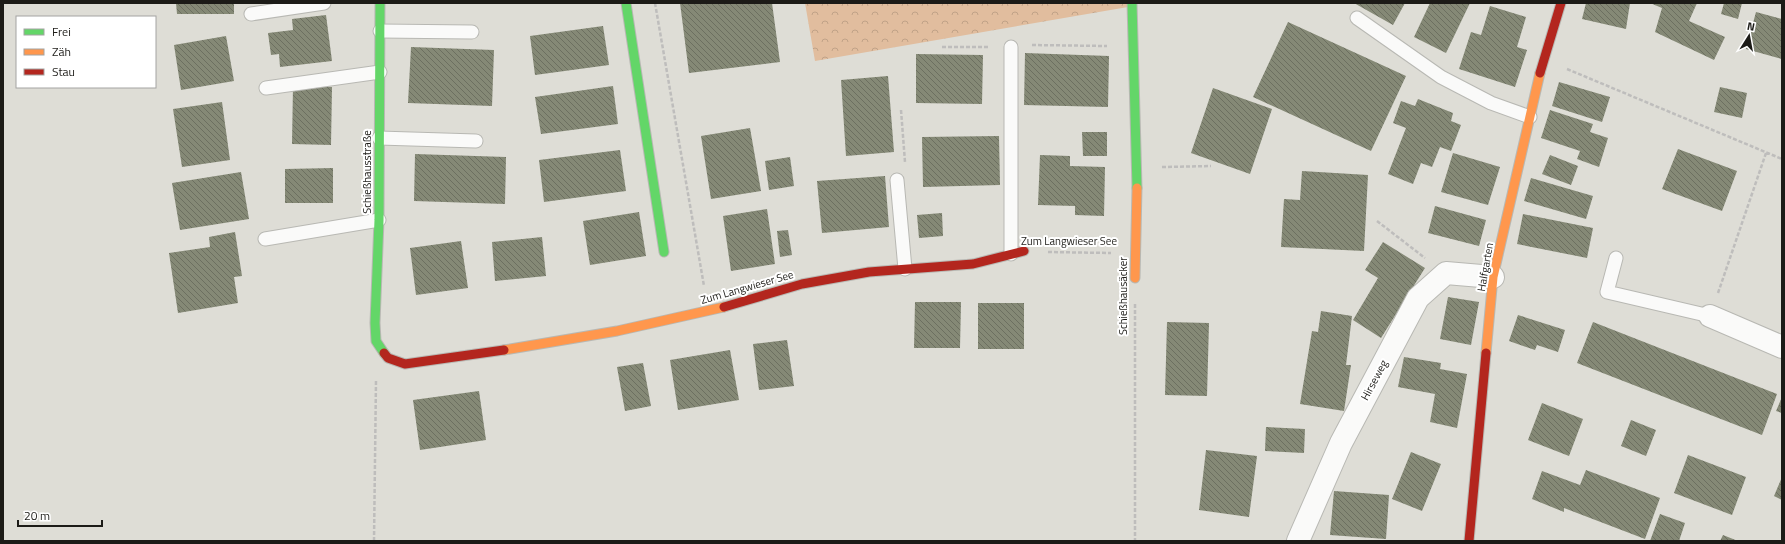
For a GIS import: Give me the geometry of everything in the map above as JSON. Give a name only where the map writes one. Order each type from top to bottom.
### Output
[{"type":"street","name":"Schießhausstraße","points":[[376,341],[375,323],[379,220],[380,3]]},
{"type":"street","points":[[626,3],[664,252]]},
{"type":"street","name":"Schießhausäcker","points":[[1132,3],[1137,202],[1135,278]]},
{"type":"street","name":"Halfgarten","points":[[1469,541],[1493,277],[1543,59],[1561,3]]},
{"type":"street","name":"Zum Langwieser See","points":[[376,341],[388,358],[405,364],[617,331],[709,311],[802,284],[869,272],[973,264],[1024,251]]},
{"type":"street","points":[[1446,274],[1493,277]]},
{"type":"street","name":"Hirseweg","points":[[1298,541],[1341,443],[1418,298],[1446,274]]},
{"type":"street","points":[[1710,316],[1782,347]]},
{"type":"lane","points":[[251,14],[324,3]]},
{"type":"lane","points":[[1357,18],[1441,77],[1491,103],[1530,117]]},
{"type":"lane","points":[[380,31],[472,32]]},
{"type":"lane","points":[[1011,47],[1012,254]]},
{"type":"lane","points":[[266,88],[380,72]]},
{"type":"lane","points":[[379,138],[476,141]]},
{"type":"lane","points":[[897,180],[905,269]]},
{"type":"lane","points":[[265,239],[379,220]]},
{"type":"lane","points":[[1616,258],[1607,292],[1710,316]]},
{"type":"path","points":[[655,3],[709,311]]},
{"type":"path","points":[[942,47],[1011,47],[1022,45],[1132,47]]},
{"type":"path","points":[[1543,59],[1782,159]]},
{"type":"path","points":[[1710,316],[1766,153]]},
{"type":"path","points":[[1136,168],[1211,166]]},
{"type":"path","points":[[1377,221],[1446,274]]},
{"type":"path","name":"Zum Langwieser See","points":[[1024,251],[1136,254]]},
{"type":"path","name":"Schießhausäcker","points":[[1135,278],[1135,541]]},
{"type":"path","points":[[374,541],[376,379]]},
{"type":"green space","points":[[805,3],[1128,3],[1128,7],[815,61]]},
{"type":"building","points":[[176,3],[234,3],[234,14],[177,14]]},
{"type":"building","points":[[680,3],[772,3],[780,62],[689,73]]},
{"type":"building","points":[[1354,3],[1405,3],[1393,25]]},
{"type":"building","points":[[1430,3],[1470,3],[1446,53],[1414,37]]},
{"type":"building","points":[[1586,3],[1630,3],[1626,29],[1582,19]]},
{"type":"building","points":[[1650,3],[1697,3],[1689,21],[1725,37],[1714,60],[1655,32],[1662,8]]},
{"type":"building","points":[[1724,3],[1742,3],[1738,19],[1721,14]]},
{"type":"building","points":[[1490,6],[1526,17],[1517,47],[1527,50],[1515,87],[1459,69],[1471,32],[1481,35]]},
{"type":"building","points":[[1756,12],[1782,19],[1782,59],[1746,49]]},
{"type":"building","points":[[326,15],[332,61],[280,67],[279,54],[271,55],[268,33],[293,30],[292,19]]},
{"type":"building","points":[[1288,22],[1406,76],[1371,151],[1253,97]]},
{"type":"building","points":[[603,26],[609,65],[535,75],[530,36]]},
{"type":"building","points":[[226,36],[234,81],[181,90],[174,45]]},
{"type":"building","points":[[411,47],[494,50],[492,106],[408,103]]},
{"type":"building","points":[[1025,53],[1109,56],[1108,107],[1024,105]]},
{"type":"building","points":[[916,54],[983,55],[982,104],[916,103]]},
{"type":"building","points":[[888,76],[894,152],[846,156],[841,80]]},
{"type":"building","points":[[1559,82],[1610,97],[1602,122],[1552,106]]},
{"type":"building","points":[[293,86],[332,87],[331,145],[292,144]]},
{"type":"building","points":[[613,86],[618,124],[541,134],[535,97]]},
{"type":"building","points":[[1720,87],[1747,93],[1742,118],[1714,112]]},
{"type":"building","points":[[1213,88],[1272,109],[1250,174],[1191,153]]},
{"type":"building","points":[[1418,99],[1453,113],[1451,121],[1461,125],[1451,151],[1440,147],[1432,167],[1421,163],[1413,184],[1388,174],[1406,128],[1393,123],[1401,101],[1415,106]]},
{"type":"building","points":[[222,102],[230,160],[182,167],[173,109]]},
{"type":"building","points":[[1550,110],[1593,124],[1590,132],[1608,138],[1599,167],[1577,159],[1580,151],[1541,138]]},
{"type":"building","points":[[750,128],[761,191],[711,199],[701,136]]},
{"type":"building","points":[[1082,132],[1107,132],[1107,156],[1083,156]]},
{"type":"building","points":[[999,136],[1000,185],[923,187],[922,137]]},
{"type":"building","points":[[1678,149],[1737,171],[1722,211],[1662,189]]},
{"type":"building","points":[[620,150],[626,191],[544,202],[539,160]]},
{"type":"building","points":[[1453,153],[1500,167],[1488,205],[1441,192]]},
{"type":"building","points":[[415,154],[506,157],[505,204],[414,201]]},
{"type":"building","points":[[1040,155],[1070,156],[1070,166],[1105,167],[1104,216],[1075,215],[1075,206],[1038,205]]},
{"type":"building","points":[[1550,155],[1578,166],[1571,185],[1542,174]]},
{"type":"building","points":[[790,157],[794,186],[769,190],[765,161]]},
{"type":"building","points":[[333,168],[333,203],[285,203],[285,169]]},
{"type":"building","points":[[1302,171],[1368,175],[1364,251],[1281,247],[1284,199],[1300,200]]},
{"type":"building","points":[[241,172],[249,219],[180,230],[172,183]]},
{"type":"building","points":[[885,176],[889,227],[822,233],[817,181]]},
{"type":"building","points":[[1531,178],[1593,196],[1586,219],[1524,201]]},
{"type":"building","points":[[1435,206],[1486,220],[1479,246],[1428,233]]},
{"type":"building","points":[[767,209],[775,264],[731,271],[723,216]]},
{"type":"building","points":[[639,212],[646,256],[590,265],[583,221]]},
{"type":"building","points":[[942,213],[943,236],[919,238],[917,215]]},
{"type":"building","points":[[1523,214],[1593,228],[1587,258],[1517,244]]},
{"type":"building","points":[[788,230],[792,255],[780,257],[777,231]]},
{"type":"building","points":[[235,232],[242,276],[234,277],[238,303],[178,313],[169,253],[210,247],[209,237]]},
{"type":"building","points":[[542,237],[546,276],[495,281],[492,242]]},
{"type":"building","points":[[461,241],[468,288],[416,295],[410,248]]},
{"type":"building","points":[[1383,242],[1425,268],[1381,338],[1353,320],[1378,278],[1365,270]]},
{"type":"building","points":[[1448,297],[1479,302],[1471,345],[1440,339]]},
{"type":"building","points":[[915,302],[961,302],[960,348],[914,348]]},
{"type":"building","points":[[978,303],[1024,303],[1024,349],[978,349]]},
{"type":"building","points":[[1321,311],[1352,316],[1346,365],[1351,365],[1344,411],[1300,404],[1312,331],[1318,332]]},
{"type":"building","points":[[1518,315],[1565,330],[1558,352],[1537,345],[1535,350],[1509,341]]},
{"type":"building","points":[[1167,322],[1209,323],[1207,396],[1165,395]]},
{"type":"building","points":[[1593,322],[1777,394],[1762,435],[1577,363]]},
{"type":"building","points":[[787,340],[794,386],[759,390],[753,344]]},
{"type":"building","points":[[730,350],[739,400],[678,410],[670,360]]},
{"type":"building","points":[[1404,357],[1441,363],[1440,369],[1467,374],[1457,428],[1430,422],[1435,394],[1398,387]]},
{"type":"building","points":[[643,363],[651,406],[625,411],[617,367]]},
{"type":"building","points":[[479,391],[486,440],[420,450],[413,400]]},
{"type":"building","points":[[1782,397],[1782,413],[1776,411]]},
{"type":"building","points":[[1542,403],[1583,419],[1569,456],[1528,440]]},
{"type":"building","points":[[1631,420],[1656,430],[1646,456],[1621,446]]},
{"type":"building","points":[[1266,427],[1305,429],[1304,453],[1265,451]]},
{"type":"building","points":[[1206,450],[1257,456],[1249,517],[1199,510]]},
{"type":"building","points":[[1411,452],[1441,464],[1422,511],[1392,499]]},
{"type":"building","points":[[1688,455],[1746,477],[1732,515],[1674,493]]},
{"type":"building","points":[[1586,470],[1660,498],[1645,539],[1564,508],[1564,512],[1532,499],[1542,471],[1580,485]]},
{"type":"building","points":[[1782,477],[1782,500],[1774,496]]},
{"type":"building","points":[[1334,491],[1389,495],[1386,539],[1330,535]]},
{"type":"building","points":[[1660,514],[1685,523],[1679,541],[1650,541]]},
{"type":"building","points":[[1723,535],[1738,541],[1720,541]]},
{"type":"traffic: fast","points":[[380,3],[379,220],[375,323],[376,341],[384,353]]},
{"type":"traffic: fast","points":[[626,3],[664,252]]},
{"type":"traffic: fast","points":[[1132,3],[1137,188]]},
{"type":"traffic: slow","points":[[1486,353],[1493,277],[1540,73]]},
{"type":"traffic: slow","points":[[1135,278],[1137,188]]},
{"type":"traffic: slow","points":[[504,350],[617,331],[724,307]]},
{"type":"traffic: jam","points":[[1540,73],[1561,3]]},
{"type":"traffic: jam","points":[[724,307],[802,284],[869,272],[973,264],[1024,251]]},
{"type":"traffic: jam","points":[[384,353],[388,358],[405,364],[504,350]]},
{"type":"traffic: jam","points":[[1469,541],[1486,353]]}]
